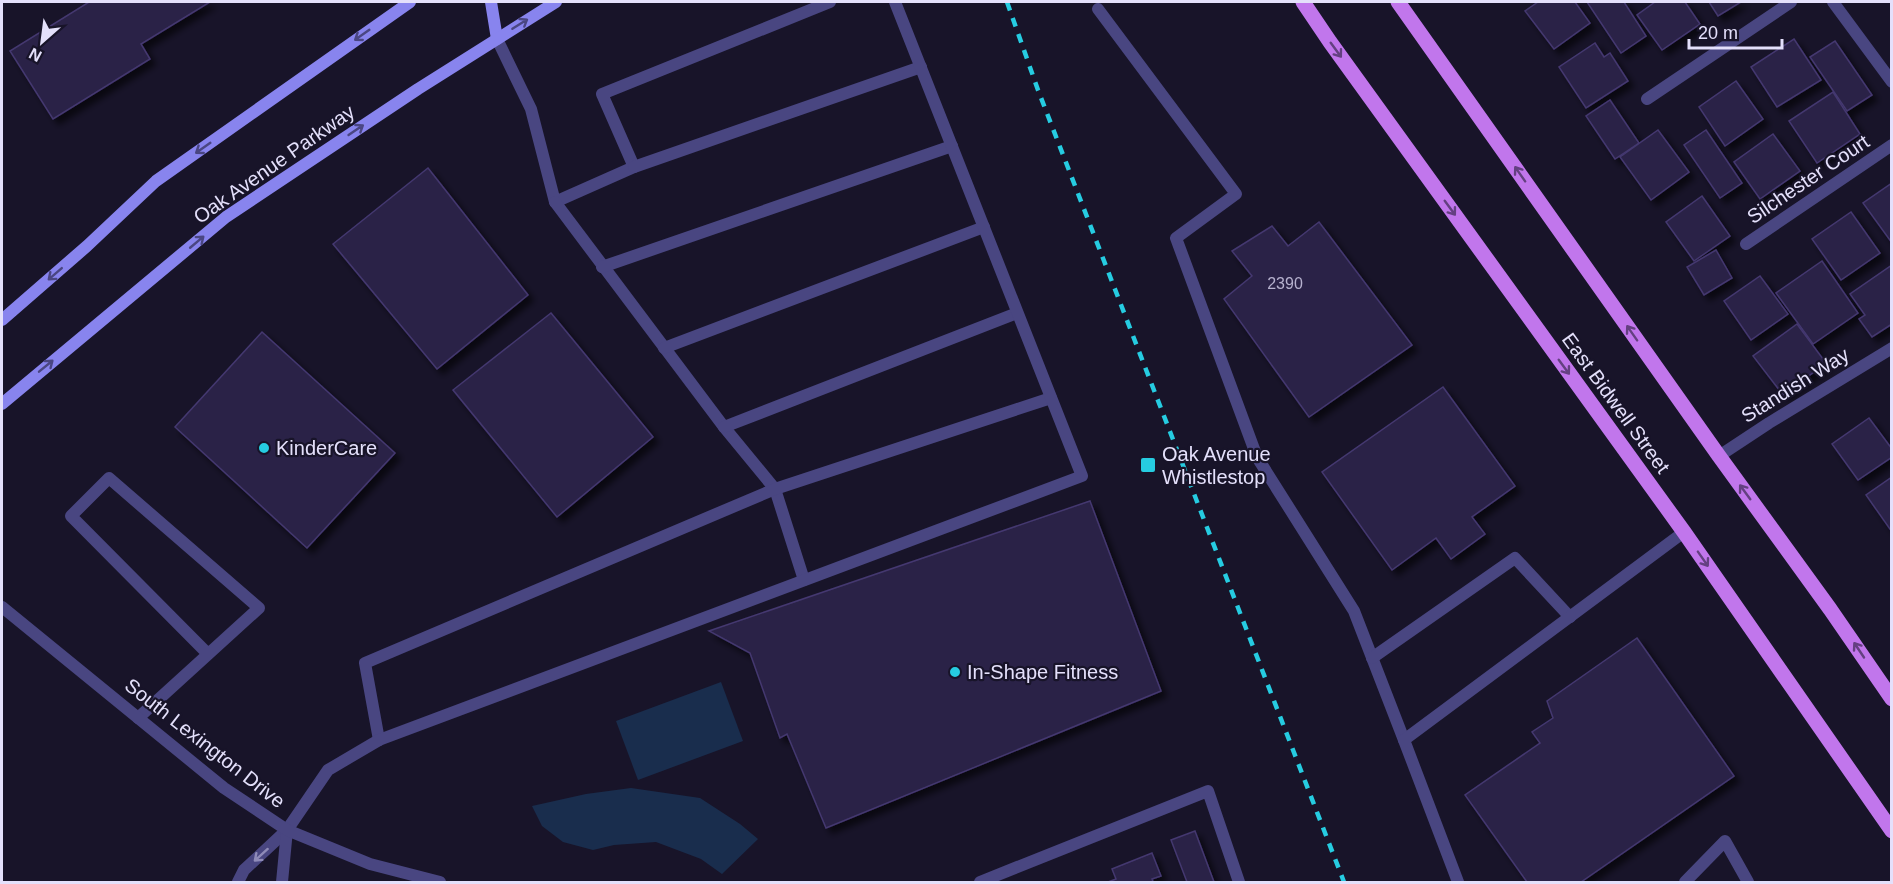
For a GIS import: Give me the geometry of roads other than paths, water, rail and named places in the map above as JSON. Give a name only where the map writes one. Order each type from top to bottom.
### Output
[{"type":"main road","points":[[2,320],[87,246],[156,181],[410,2]]},
{"type":"main road","points":[[491,2],[496,39]]},
{"type":"main road","name":"Oak Avenue Parkway","points":[[2,404],[226,217],[418,89],[556,2]]},
{"type":"main road","name":"East Bidwell Street","points":[[1303,2],[1684,532],[1892,831]]},
{"type":"main road","points":[[1398,2],[1892,699]]},
{"type":"street","points":[[634,167],[602,94],[830,2]]},
{"type":"street","points":[[238,882],[244,870],[287,830],[328,770],[379,740],[1082,476],[895,2]]},
{"type":"street","points":[[1647,99],[1791,2]]},
{"type":"street","points":[[1833,2],[1892,82]]},
{"type":"street","points":[[1098,9],[1236,194],[1176,238],[1257,457],[1354,612],[1458,882]]},
{"type":"street","points":[[496,39],[531,109],[555,202],[724,427],[775,489],[804,580]]},
{"type":"street","points":[[555,202],[634,167],[921,67]]},
{"type":"street","name":"Silchester Court","points":[[1746,244],[1892,145]]},
{"type":"street","points":[[602,267],[952,146]]},
{"type":"street","points":[[664,348],[984,227]]},
{"type":"street","points":[[724,427],[1017,313]]},
{"type":"street","name":"Standish Way","points":[[1719,456],[1892,348]]},
{"type":"street","points":[[379,740],[365,663],[775,489],[1051,398]]},
{"type":"street","points":[[138,718],[259,608],[109,478],[71,516],[208,654]]},
{"type":"street","points":[[1404,740],[1684,532]]},
{"type":"street","points":[[1372,658],[1515,558],[1570,617]]},
{"type":"street","name":"South Lexington Drive","points":[[2,607],[224,788],[287,830],[370,864],[440,882]]},
{"type":"street","points":[[980,882],[1208,791],[1239,882]]},
{"type":"street","points":[[282,882],[287,830]]},
{"type":"street","points":[[1685,882],[1725,841],[1748,882]]},
{"type":"water","points":[[721,682],[743,741],[638,780],[616,721]]},
{"type":"water","points":[[631,788],[700,798],[740,824],[758,839],[722,874],[701,859],[656,842],[614,845],[593,850],[563,842],[542,826],[532,806],[586,794]]},
{"type":"railway","points":[[1007,2],[1038,90],[1344,882]]},
{"type":"place","name":"KinderCare","points":[[264,448]]},
{"type":"place","name":"Oak Avenue Whistlestop","points":[[1148,465]]},
{"type":"place","name":"In-Shape Fitness","points":[[955,672]]}]
